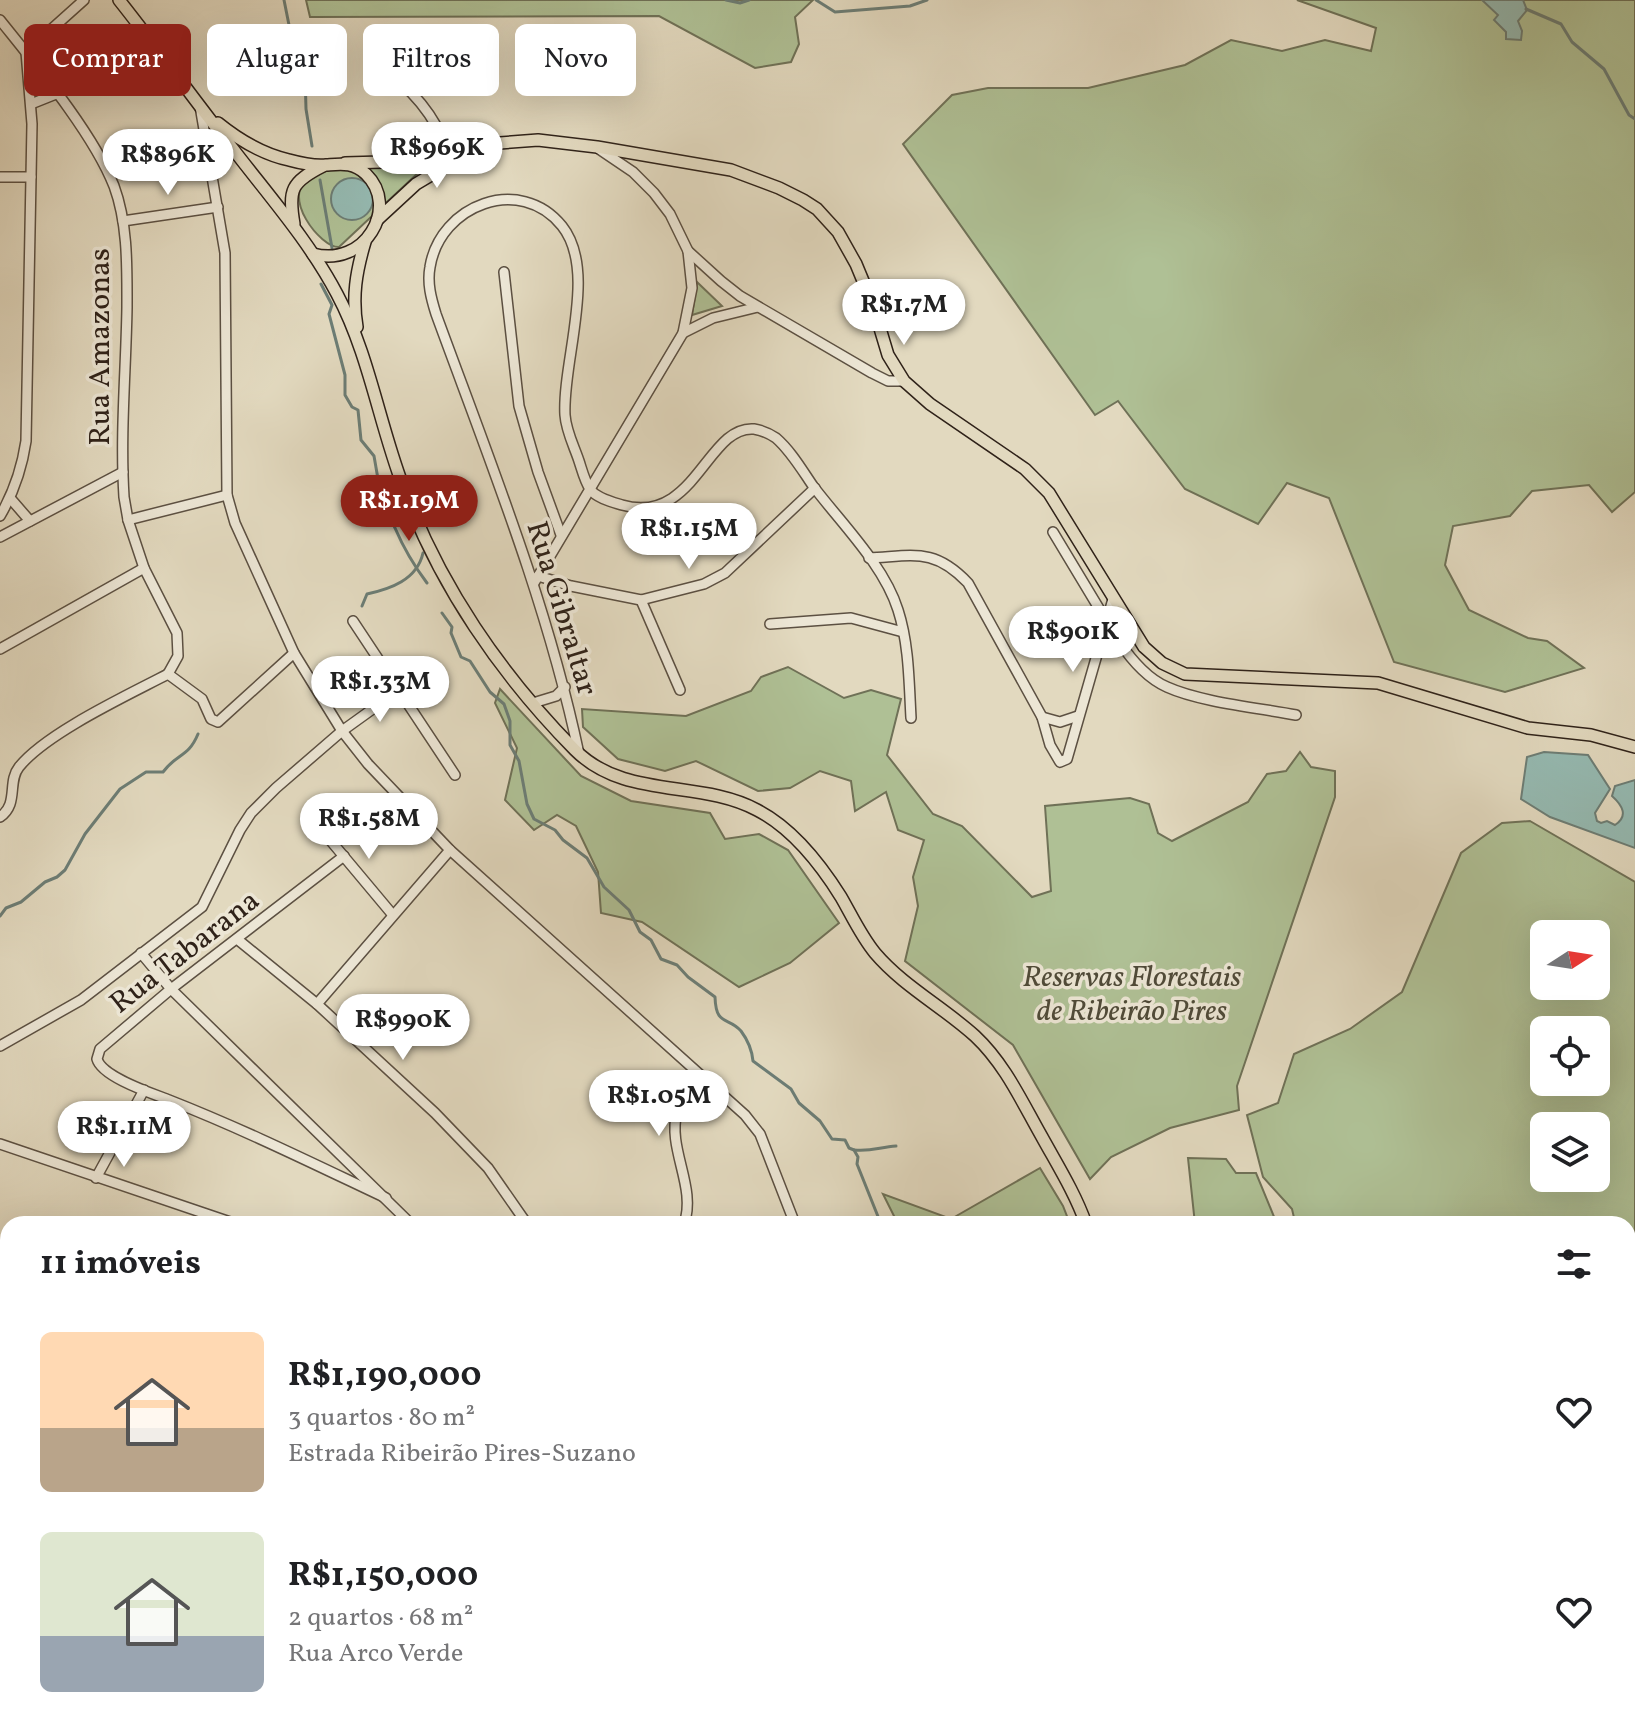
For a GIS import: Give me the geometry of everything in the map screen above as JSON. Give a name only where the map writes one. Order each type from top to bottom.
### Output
[{"type":"main road","points":[[126,2],[231,147],[295,228],[337,292],[359,344],[402,485],[417,520],[479,635],[533,703],[579,754],[622,780],[735,801],[758,811],[782,828],[820,868],[874,952],[892,971],[973,1035],[1004,1069],[1083,1216]]},
{"type":"main road","points":[[203,109],[236,138],[268,154],[323,166]]},
{"type":"main road","points":[[295,228],[291,205],[295,184],[323,166],[382,162],[486,144],[538,140],[597,147],[731,170],[779,188],[817,209],[838,232],[865,284],[888,355],[904,381],[930,404],[1025,469],[1041,485],[1074,533],[1135,635],[1153,657],[1185,674],[1378,683],[1515,725],[1591,735],[1635,747]]},
{"type":"main road","points":[[359,344],[354,282],[365,242],[377,220],[403,194],[434,171],[486,144]]},
{"type":"main road","points":[[345,163],[355,166],[372,182],[379,205],[377,220]]},
{"type":"main road","points":[[313,254],[334,257],[365,242]]},
{"type":"street","points":[[57,24],[84,0]]},
{"type":"street","name":"Rua Amazonas","points":[[0,20],[24,50]]},
{"type":"street","points":[[0,516],[20,472],[26,441],[30,96]]},
{"type":"street","points":[[31,104],[51,96]]},
{"type":"street","name":"Rua Amazonas","points":[[57,96],[105,167],[115,189],[123,221],[127,294],[123,472],[128,520],[144,568],[177,633],[178,656],[168,674]]},
{"type":"street","points":[[416,96],[435,121],[448,152]]},
{"type":"street","points":[[203,109],[227,278],[227,495],[235,523],[294,653],[342,731],[368,764],[450,850],[745,1115],[760,1134],[792,1216]]},
{"type":"street","points":[[209,160],[218,150],[231,147]]},
{"type":"street","points":[[597,147],[633,172],[670,214],[688,251],[692,288],[683,333],[536,580],[641,600],[704,584],[725,573],[815,488]]},
{"type":"street","points":[[0,177],[31,177]]},
{"type":"street","name":"Rua Gibraltar","points":[[579,754],[565,687],[536,580],[429,290],[430,267],[444,231],[464,212],[485,202],[505,198],[532,203],[562,226],[572,245],[577,283],[565,418],[591,491]]},
{"type":"street","points":[[123,221],[218,207]]},
{"type":"street","points":[[688,251],[721,281],[758,307],[872,373],[888,381],[904,381]]},
{"type":"street","points":[[504,272],[519,406],[533,458],[561,535]]},
{"type":"street","points":[[683,333],[713,318],[758,307]]},
{"type":"street","points":[[591,491],[608,501],[634,508],[654,508],[684,489],[737,434],[754,429],[776,438],[869,558],[892,596],[903,632],[911,718]]},
{"type":"street","points":[[0,537],[123,472]]},
{"type":"street","points":[[128,520],[227,495]]},
{"type":"street","points":[[10,498],[30,521]]},
{"type":"street","points":[[1053,532],[1129,657],[1148,675],[1165,687],[1296,715]]},
{"type":"street","points":[[869,558],[917,555],[935,557],[952,566],[968,583],[1042,717],[1055,757],[1063,762],[1067,759],[1113,599]]},
{"type":"street","points":[[0,649],[144,568]]},
{"type":"street","points":[[641,600],[680,690]]},
{"type":"street","points":[[770,624],[851,618],[903,632]]},
{"type":"street","points":[[353,621],[455,775]]},
{"type":"street","points":[[0,817],[10,806],[17,770],[43,744],[117,700],[168,674],[202,699],[216,723],[233,711],[294,653]]},
{"type":"street","points":[[533,703],[556,696],[565,687]]},
{"type":"street","points":[[0,1046],[81,1000],[202,907],[251,813],[342,731],[399,690]]},
{"type":"street","points":[[1042,717],[1060,722],[1078,716]]},
{"type":"street","points":[[320,828],[392,914]]},
{"type":"street","points":[[317,1004],[450,850]]},
{"type":"street","name":"Rua Tabarana","points":[[144,1090],[102,1069],[97,1059],[100,1049],[171,989],[344,856]]},
{"type":"street","points":[[237,939],[317,1004],[471,1149],[506,1191],[522,1216]]},
{"type":"street","points":[[141,953],[171,989],[403,1216]]},
{"type":"street","points":[[685,1216],[687,1203],[675,1123],[683,1098],[700,1075]]},
{"type":"street","points":[[96,1178],[144,1090],[226,1123],[386,1198]]},
{"type":"street","points":[[0,1144],[212,1216]]},
{"type":"green space","points":[[306,0],[813,0],[795,17],[799,44],[791,62],[755,68],[659,16],[310,17]]},
{"type":"green space","points":[[1297,0],[1635,0],[1635,492],[1612,512],[1589,485],[1532,491],[1510,516],[1453,526],[1445,565],[1469,610],[1528,638],[1547,641],[1584,668],[1505,692],[1394,662],[1329,498],[1287,483],[1258,524],[1185,489],[1118,401],[1095,415],[903,144],[952,95],[988,88],[1088,88],[1185,65],[1231,40],[1282,51],[1325,40],[1371,51],[1376,28]]},
{"type":"green space","points":[[411,164],[420,168],[419,172],[339,247],[323,239],[306,219],[299,196],[302,185],[310,176],[344,168]]},
{"type":"green space","points":[[697,282],[722,306],[692,315]]},
{"type":"green space","name":"Reservas Florestais de Ribeirão Pires","points":[[788,667],[844,698],[871,690],[901,699],[887,755],[933,814],[962,826],[1032,897],[1051,891],[1045,806],[1130,798],[1149,804],[1158,833],[1172,841],[1248,802],[1267,774],[1286,771],[1300,752],[1311,767],[1335,771],[1335,797],[1237,1086],[1239,1110],[1170,1128],[1111,1157],[1090,1179],[1013,1045],[905,961],[918,906],[913,877],[924,840],[898,830],[886,792],[855,811],[851,781],[820,771],[790,788],[758,791],[696,761],[665,771],[618,759],[583,727],[582,709],[686,716],[751,691],[761,677]]},
{"type":"green space","points":[[500,689],[581,776],[631,801],[710,813],[725,839],[759,834],[788,850],[839,923],[790,963],[739,987],[642,922],[601,913],[598,872],[576,826],[557,815],[534,830],[505,800],[517,748],[495,703]]},
{"type":"green space","name":"Reservas Florestais de Ribeirão Pires","points":[[1530,821],[1635,882],[1635,1216],[1294,1216],[1292,1209],[1263,1177],[1247,1115],[1278,1103],[1294,1054],[1350,1029],[1402,992],[1461,853],[1502,823]]},
{"type":"green space","points":[[1188,1158],[1226,1159],[1236,1173],[1256,1173],[1274,1216],[1194,1216]]},
{"type":"green space","points":[[1040,1168],[1067,1216],[956,1216]]},
{"type":"green space","points":[[883,1194],[943,1216],[894,1216]]},
{"type":"water","points":[[1482,0],[1523,0],[1527,10],[1518,21],[1521,40],[1506,39],[1506,32],[1494,20],[1498,15]]},
{"type":"water","points":[[352,178],[367,184],[373,199],[367,214],[352,220],[337,214],[331,199],[337,184]]},
{"type":"water","points":[[1544,752],[1588,755],[1610,789],[1595,813],[1597,821],[1601,823],[1607,821],[1615,825],[1619,822],[1623,814],[1612,796],[1615,786],[1635,780],[1635,848],[1550,817],[1521,799],[1527,757]]},
{"type":"waterway","points":[[284,0],[294,50],[305,73],[306,109],[312,146]]},
{"type":"waterway","points":[[726,0],[740,3],[749,0]]},
{"type":"waterway","points":[[816,0],[835,12],[910,6],[927,0]]},
{"type":"waterway","points":[[1526,9],[1561,24],[1572,42],[1604,69],[1629,115],[1635,119]]},
{"type":"waterway","points":[[320,180],[332,248]]},
{"type":"waterway","points":[[321,284],[332,305],[329,314],[345,375],[345,395],[352,407],[358,410],[361,440],[374,456],[382,502],[387,504],[402,543],[427,583]]},
{"type":"waterway","points":[[362,606],[367,594],[409,577],[423,553]]},
{"type":"waterway","points":[[442,613],[452,627],[451,633],[461,657],[470,661],[490,692],[504,704],[510,721],[510,745],[519,761],[527,804],[534,819],[555,830],[587,858],[604,887],[629,910],[640,932],[651,940],[661,959],[677,965],[715,997],[720,1017],[741,1031],[753,1061],[791,1089],[799,1103],[820,1121],[832,1139],[845,1140],[854,1150],[878,1216]]},
{"type":"waterway","points":[[0,916],[6,908],[21,902],[65,870],[85,834],[120,789],[146,772],[163,772],[186,752],[198,734]]},
{"type":"waterway","points":[[854,1150],[896,1146]]}]
